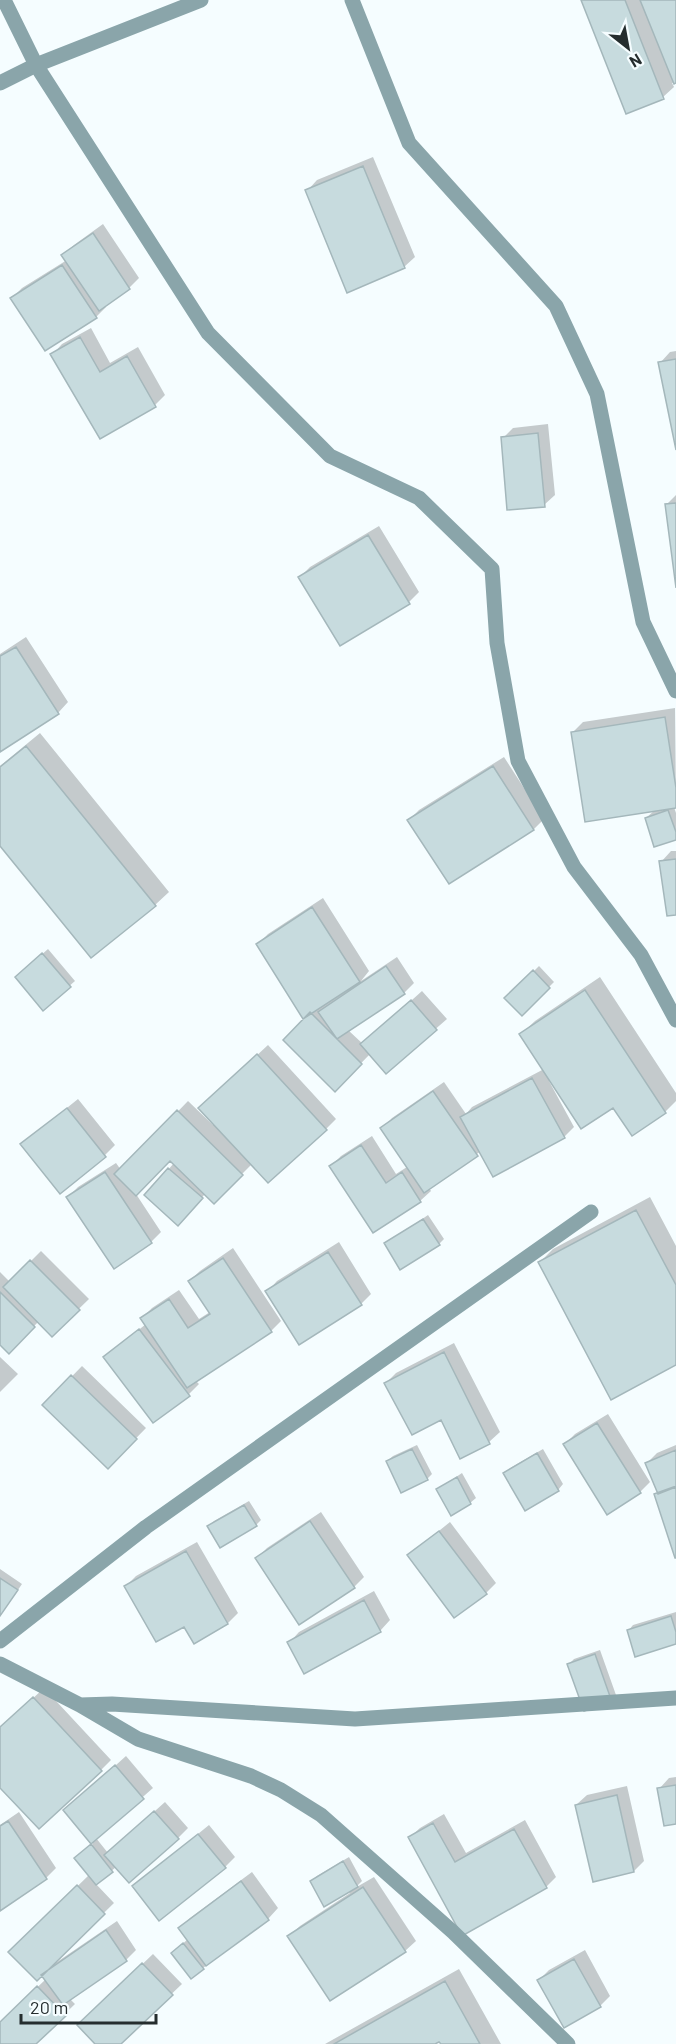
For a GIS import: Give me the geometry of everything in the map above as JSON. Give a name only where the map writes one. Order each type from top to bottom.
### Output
[{"type":"street","points":[[4,0],[36,65],[208,333],[330,456],[419,498],[492,569],[497,643],[518,761],[574,867],[641,955],[676,1020]]},
{"type":"street","points":[[0,83],[36,65],[201,0]]},
{"type":"street","points":[[352,0],[409,143],[555,306],[597,394],[643,622],[676,691]]},
{"type":"street","points":[[0,1641],[146,1527],[591,1212]]},
{"type":"street","points":[[0,1664],[80,1705],[138,1739],[251,1776],[281,1790],[321,1815],[453,1932],[568,2044]]},
{"type":"street","points":[[80,1705],[112,1704],[355,1719],[676,1698]]},
{"type":"building","points":[[581,0],[625,0],[664,99],[626,114]]},
{"type":"building","points":[[640,0],[676,0],[676,83],[674,84]]},
{"type":"building","points":[[363,166],[405,268],[347,293],[305,190]]},
{"type":"building","points":[[93,233],[130,289],[99,311],[61,255]]},
{"type":"building","points":[[62,265],[97,318],[45,351],[10,298]]},
{"type":"building","points":[[80,337],[100,372],[127,356],[156,407],[100,439],[50,354]]},
{"type":"building","points":[[676,359],[676,450],[658,362]]},
{"type":"building","points":[[538,433],[545,507],[507,510],[501,437]]},
{"type":"building","points":[[676,503],[676,588],[665,504]]},
{"type":"building","points":[[368,535],[410,604],[340,646],[298,577]]},
{"type":"building","points":[[16,647],[59,714],[0,752],[0,656]]},
{"type":"building","points":[[665,717],[676,788],[676,808],[585,822],[571,732]]},
{"type":"building","points":[[26,746],[156,906],[91,958],[0,846],[0,767]]},
{"type":"building","points":[[493,766],[534,830],[449,884],[407,820]]},
{"type":"building","points":[[668,810],[676,832],[676,840],[654,847],[645,818]]},
{"type":"building","points":[[676,859],[676,915],[667,916],[659,861]]},
{"type":"building","points":[[312,907],[360,982],[303,1019],[256,944]]},
{"type":"building","points":[[42,953],[71,987],[43,1011],[15,977]]},
{"type":"building","points":[[386,966],[405,994],[337,1039],[318,1012]]},
{"type":"building","points":[[533,970],[550,988],[522,1016],[504,998]]},
{"type":"building","points":[[585,990],[666,1113],[632,1136],[613,1108],[581,1129],[519,1034]]},
{"type":"building","points":[[411,1000],[437,1030],[386,1074],[360,1044]]},
{"type":"building","points":[[310,1012],[362,1064],[335,1092],[283,1040]]},
{"type":"building","points":[[257,1054],[327,1130],[268,1183],[198,1108]]},
{"type":"building","points":[[532,1078],[565,1138],[493,1177],[460,1117]]},
{"type":"building","points":[[433,1091],[478,1156],[424,1193],[380,1128]]},
{"type":"building","points":[[67,1108],[106,1157],[60,1194],[20,1144]]},
{"type":"building","points":[[177,1110],[243,1175],[214,1204],[170,1161],[136,1196],[114,1174]]},
{"type":"building","points":[[361,1145],[386,1183],[402,1172],[421,1202],[373,1233],[329,1166]]},
{"type":"building","points":[[168,1168],[203,1198],[178,1226],[144,1195]]},
{"type":"building","points":[[105,1172],[152,1243],[114,1269],[66,1197]]},
{"type":"building","points":[[636,1210],[676,1285],[676,1365],[611,1400],[538,1262]]},
{"type":"building","points":[[423,1219],[440,1245],[400,1270],[384,1243]]},
{"type":"building","points":[[328,1252],[362,1305],[299,1345],[265,1291]]},
{"type":"building","points":[[223,1258],[272,1332],[187,1388],[140,1318],[169,1299],[188,1328],[210,1314],[188,1281]]},
{"type":"building","points":[[30,1260],[80,1310],[52,1337],[3,1287]]},
{"type":"building","points":[[0,1292],[35,1327],[9,1354],[0,1345]]},
{"type":"building","points":[[139,1329],[190,1396],[153,1423],[103,1357]]},
{"type":"building","points":[[444,1352],[490,1444],[460,1459],[441,1420],[412,1435],[384,1383]]},
{"type":"building","points":[[71,1375],[137,1439],[108,1469],[42,1405]]},
{"type":"building","points":[[597,1423],[641,1493],[607,1515],[563,1444]]},
{"type":"building","points":[[412,1449],[428,1480],[401,1493],[386,1461]]},
{"type":"building","points":[[676,1450],[676,1487],[658,1494],[645,1463]]},
{"type":"building","points":[[537,1453],[559,1491],[525,1511],[503,1473]]},
{"type":"building","points":[[457,1477],[471,1504],[451,1516],[436,1489]]},
{"type":"building","points":[[676,1486],[676,1558],[675,1558],[654,1494]]},
{"type":"building","points":[[244,1505],[257,1526],[220,1548],[207,1526]]},
{"type":"building","points":[[310,1521],[355,1588],[299,1625],[255,1558]]},
{"type":"building","points":[[439,1531],[487,1594],[454,1618],[407,1555]]},
{"type":"building","points":[[186,1551],[228,1624],[194,1644],[184,1627],[156,1642],[124,1586]]},
{"type":"building","points":[[0,1578],[18,1590],[0,1616]]},
{"type":"building","points":[[364,1600],[381,1632],[304,1674],[287,1642]]},
{"type":"building","points":[[671,1616],[676,1632],[676,1644],[635,1657],[627,1630]]},
{"type":"building","points":[[595,1654],[612,1702],[584,1711],[567,1664]]},
{"type":"building","points":[[33,1697],[102,1771],[39,1829],[0,1788],[0,1727]]},
{"type":"building","points":[[115,1765],[144,1799],[91,1844],[63,1810]]},
{"type":"building","points":[[676,1785],[676,1824],[664,1826],[657,1788]]},
{"type":"building","points":[[617,1795],[634,1872],[593,1882],[575,1805]]},
{"type":"building","points":[[154,1811],[179,1839],[129,1883],[104,1855]]},
{"type":"building","points":[[8,1821],[47,1879],[0,1911],[0,1826]]},
{"type":"building","points":[[433,1823],[455,1862],[514,1829],[547,1888],[462,1936],[408,1837]]},
{"type":"building","points":[[198,1834],[226,1868],[159,1921],[132,1886]]},
{"type":"building","points":[[91,1844],[113,1872],[96,1885],[74,1858]]},
{"type":"building","points":[[343,1861],[358,1887],[324,1907],[310,1881]]},
{"type":"building","points":[[241,1881],[269,1920],[206,1966],[178,1928]]},
{"type":"building","points":[[77,1885],[105,1914],[37,1981],[8,1952]]},
{"type":"building","points":[[363,1887],[406,1952],[330,2001],[287,1936]]},
{"type":"building","points":[[106,1930],[127,1961],[63,2005],[41,1975]]},
{"type":"building","points":[[183,1943],[204,1969],[191,1979],[171,1953]]},
{"type":"building","points":[[574,1959],[601,2007],[564,2028],[537,1980]]},
{"type":"building","points":[[142,1963],[173,1995],[121,2044],[95,2044],[77,2025]]},
{"type":"building","points":[[445,1981],[480,2044],[441,2044],[439,2042],[435,2044],[334,2044]]},
{"type":"building","points":[[37,1986],[66,2016],[36,2044],[0,2044],[0,2022]]}]
